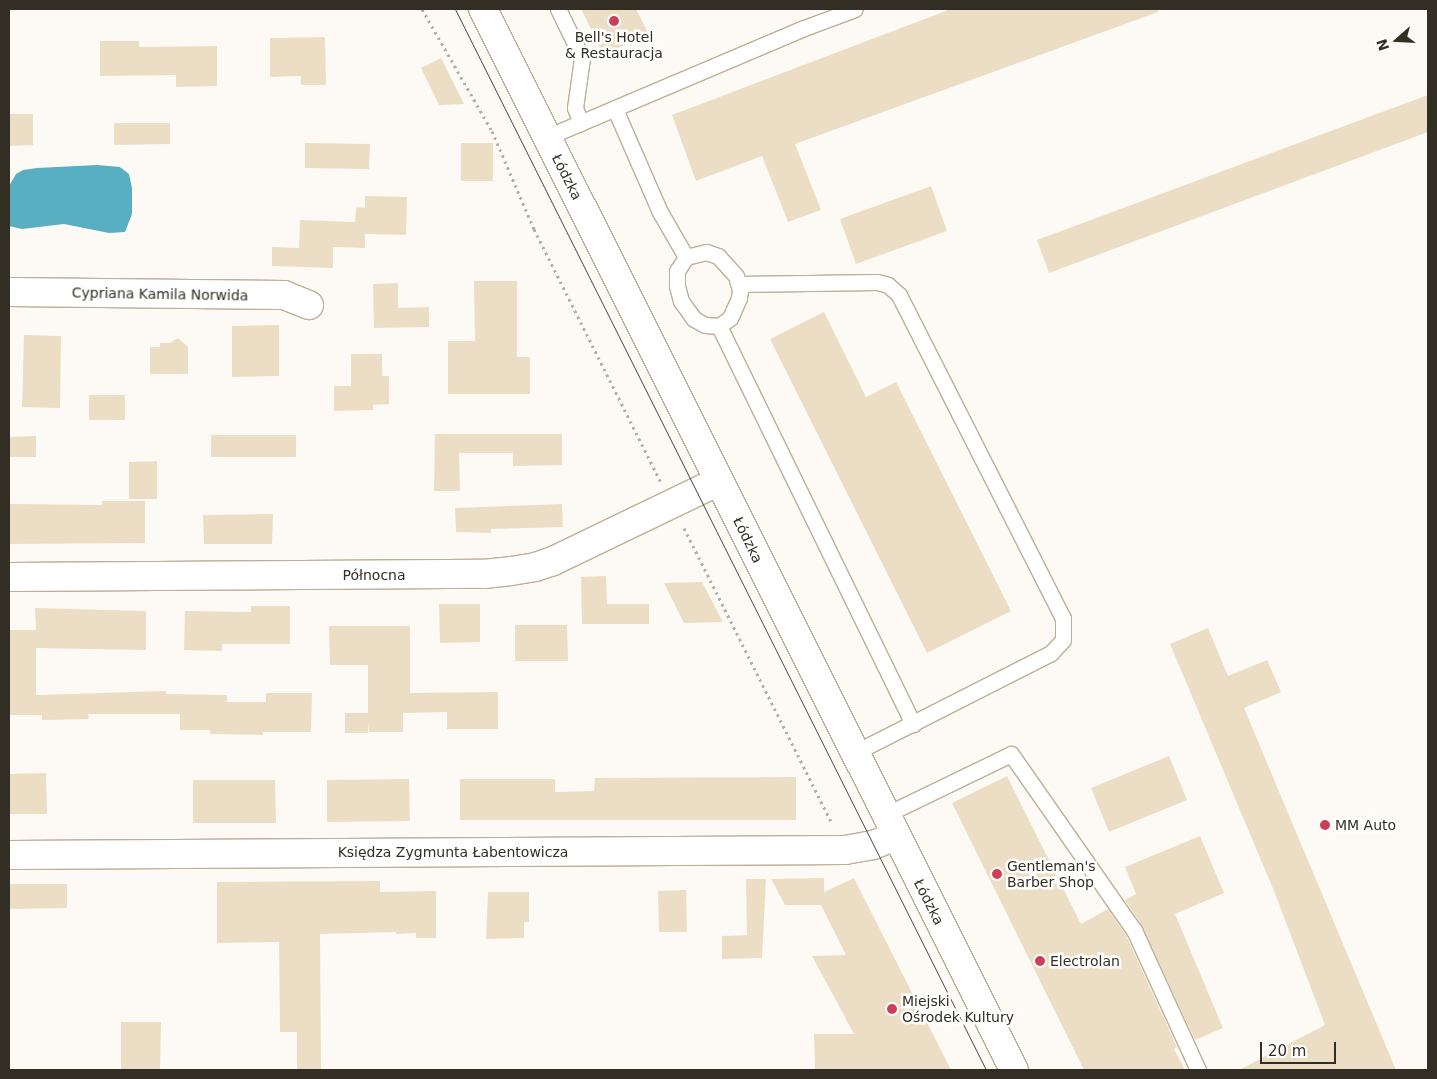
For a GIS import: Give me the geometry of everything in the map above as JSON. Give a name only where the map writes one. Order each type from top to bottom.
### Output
[{"type":"street","name":"Łódzka","points":[[483,9],[1014,1070]]},
{"type":"street","name":"Cypriana Kamila Norwida","points":[[9,292],[284,295],[309,304]]},
{"type":"street","name":"Północna","points":[[9,578],[511,572],[553,561],[719,482]]},
{"type":"street","name":"Księdza Zygmunta Łabentowicza","points":[[9,855],[845,850],[873,846],[891,825]]},
{"type":"lane","points":[[558,9],[582,58],[575,108],[581,123]]},
{"type":"lane","points":[[547,137],[804,28],[855,9]]},
{"type":"lane","points":[[615,109],[660,212],[686,257]]},
{"type":"lane","points":[[706,252],[718,256],[728,265],[739,284],[739,298],[736,308],[730,318],[719,326],[705,324],[694,319],[680,301],[677,272],[686,257],[706,252]]},
{"type":"lane","points":[[739,284],[877,282],[888,285],[899,294],[1063,618],[1063,640],[1051,653],[854,753]]},
{"type":"lane","points":[[719,326],[913,724]]},
{"type":"lane","points":[[891,825],[1011,754],[1134,930],[1198,1070]]},
{"type":"path","points":[[422,9],[492,131],[534,229],[663,487]]},
{"type":"path","points":[[681,523],[845,850]]},
{"type":"water","points":[[97,165],[120,167],[129,174],[132,188],[132,214],[125,232],[109,233],[64,224],[22,229],[9,226],[9,186],[16,174],[23,170],[37,168]]},
{"type":"building","name":"Bell's Hotel & Restauracja","points":[[581,9],[636,9],[648,33],[604,55]]},
{"type":"building","points":[[951,9],[1158,9],[1158,12],[795,144],[821,210],[788,222],[762,156],[696,181],[672,115]]},
{"type":"building","points":[[325,37],[326,85],[301,85],[301,76],[270,77],[270,38]]},
{"type":"building","points":[[100,41],[139,41],[139,47],[217,46],[217,86],[176,87],[176,75],[100,76]]},
{"type":"building","points":[[441,58],[464,104],[439,105],[421,68]]},
{"type":"building","points":[[1428,95],[1428,132],[1049,273],[1037,240]]},
{"type":"building","points":[[9,114],[33,114],[33,145],[9,146]]},
{"type":"building","points":[[114,123],[170,123],[170,144],[114,145]]},
{"type":"building","points":[[305,143],[370,144],[369,169],[305,168]]},
{"type":"building","points":[[461,143],[493,143],[493,181],[461,181]]},
{"type":"building","points":[[931,186],[947,231],[856,264],[840,219]]},
{"type":"building","points":[[365,196],[407,197],[406,235],[365,234],[365,248],[333,247],[333,268],[272,266],[272,247],[299,248],[300,220],[355,222],[356,207],[365,208]]},
{"type":"building","points":[[474,281],[517,281],[517,357],[530,357],[530,394],[448,394],[448,341],[475,341]]},
{"type":"building","points":[[398,283],[398,308],[429,307],[429,327],[374,328],[373,284]]},
{"type":"building","points":[[824,312],[866,397],[896,382],[1011,611],[927,653],[770,339]]},
{"type":"building","points":[[279,325],[279,376],[232,377],[232,326]]},
{"type":"building","points":[[24,335],[61,336],[60,408],[22,407]]},
{"type":"building","points":[[178,338],[188,347],[188,374],[150,374],[150,347],[160,347],[160,343],[170,343]]},
{"type":"building","points":[[351,354],[382,354],[382,376],[389,376],[389,404],[373,405],[373,410],[334,411],[334,386],[351,386]]},
{"type":"building","points":[[89,395],[125,395],[125,420],[89,420]]},
{"type":"building","points":[[435,434],[562,434],[562,465],[513,466],[513,453],[459,453],[460,491],[434,491]]},
{"type":"building","points":[[211,435],[296,435],[296,457],[211,457]]},
{"type":"building","points":[[36,436],[36,457],[9,457],[9,437]]},
{"type":"building","points":[[157,461],[157,499],[129,499],[129,462]]},
{"type":"building","points":[[102,501],[145,501],[145,543],[9,544],[9,504],[102,505]]},
{"type":"building","points":[[562,504],[563,527],[491,529],[491,533],[456,532],[455,508]]},
{"type":"building","points":[[273,514],[272,544],[204,544],[203,515]]},
{"type":"building","points":[[606,576],[607,604],[649,604],[649,624],[582,624],[581,577]]},
{"type":"building","points":[[702,582],[723,622],[684,623],[664,583]]},
{"type":"building","points":[[439,604],[480,604],[480,642],[440,643]]},
{"type":"building","points":[[251,606],[290,606],[290,644],[222,644],[222,651],[184,650],[185,611],[251,612]]},
{"type":"building","points":[[35,608],[146,611],[146,650],[36,648],[36,695],[166,691],[166,694],[227,695],[227,702],[266,702],[266,693],[312,693],[311,732],[263,732],[263,735],[210,734],[210,730],[180,730],[180,714],[88,714],[89,719],[42,720],[42,715],[9,715],[9,630],[36,630]]},
{"type":"building","points":[[515,625],[567,625],[568,661],[515,661]]},
{"type":"building","points":[[329,626],[410,626],[410,693],[498,692],[498,729],[447,729],[447,712],[403,713],[403,732],[369,732],[368,723],[368,733],[345,733],[345,713],[368,713],[368,665],[330,665]]},
{"type":"building","points":[[1208,628],[1228,676],[1267,660],[1281,692],[1244,708],[1396,1070],[1239,1070],[1325,1025],[1274,891],[1170,644]]},
{"type":"building","points":[[1169,756],[1187,800],[1109,832],[1091,788]]},
{"type":"building","points":[[46,773],[47,814],[9,814],[9,774]]},
{"type":"building","points":[[1007,776],[1081,924],[1108,909],[1126,935],[1177,1047],[1174,1049],[1185,1070],[1084,1070],[952,803]]},
{"type":"building","points":[[796,777],[796,820],[460,820],[460,779],[555,779],[555,792],[594,791],[595,778]]},
{"type":"building","points":[[409,779],[410,821],[327,822],[327,780]]},
{"type":"building","points":[[193,780],[275,780],[276,823],[193,823]]},
{"type":"building","points":[[1200,836],[1224,893],[1175,914],[1223,1028],[1195,1040],[1142,926],[1125,900],[1136,894],[1125,867]]},
{"type":"building","points":[[824,878],[824,892],[854,878],[951,1070],[815,1070],[814,1034],[854,1034],[812,956],[846,955],[821,905],[785,905],[771,879]]},
{"type":"building","points":[[746,879],[766,879],[762,958],[722,959],[722,936],[747,935]]},
{"type":"building","points":[[380,881],[380,892],[436,891],[436,938],[416,938],[416,933],[396,934],[396,932],[320,934],[321,1070],[297,1070],[297,1032],[280,1032],[279,942],[217,943],[217,882]]},
{"type":"building","points":[[9,884],[67,884],[67,908],[9,909]]},
{"type":"building","points":[[686,890],[687,932],[659,932],[658,891]]},
{"type":"building","points":[[488,892],[529,892],[529,922],[524,922],[524,938],[486,939]]},
{"type":"building","points":[[121,1022],[161,1022],[160,1070],[121,1070]]},
{"type":"tram line","points":[[455,9],[986,1070]]},
{"type":"place","name":"Bell's Hotel & Restauracja","points":[[614,21]]},
{"type":"place","name":"MM Auto","points":[[1325,825]]},
{"type":"place","name":"Gentleman's Barber Shop","points":[[997,874]]},
{"type":"place","name":"Electrolan","points":[[1040,961]]},
{"type":"place","name":"Miejski Ośrodek Kultury","points":[[892,1009]]}]
